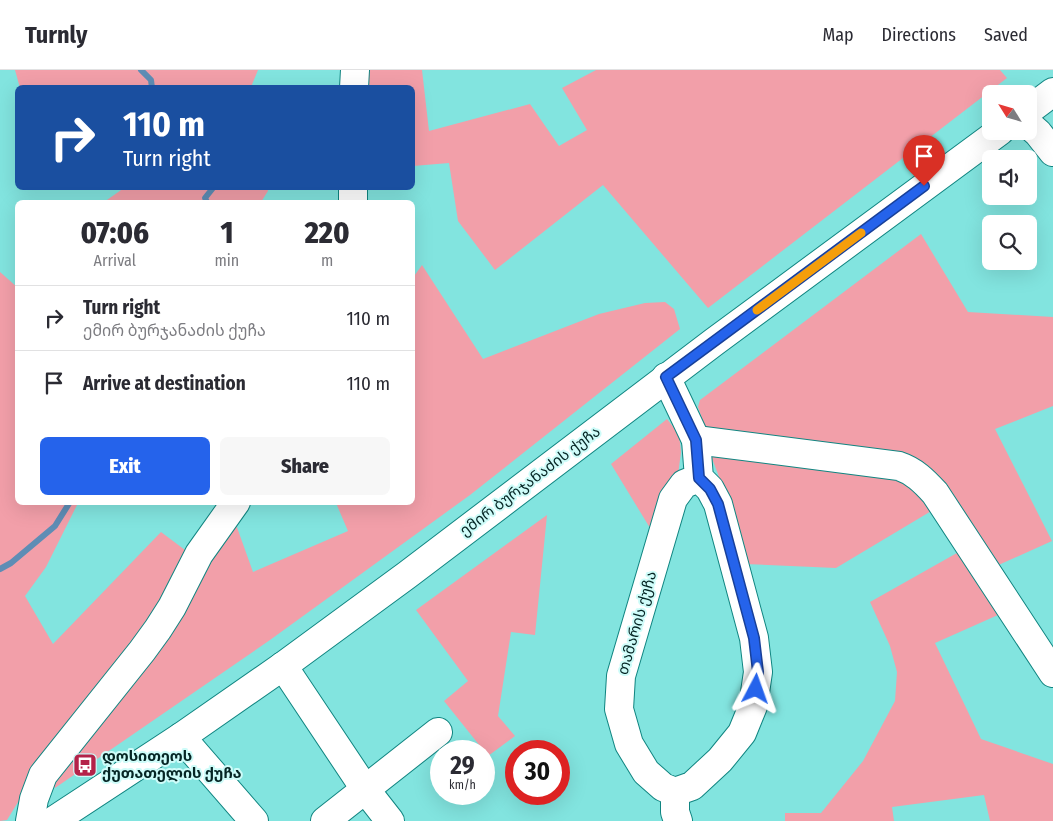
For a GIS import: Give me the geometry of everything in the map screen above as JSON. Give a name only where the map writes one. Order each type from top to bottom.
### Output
[{"type":"street","points":[[354,70],[354,85]]},
{"type":"street","points":[[1038,103],[1053,92]]},
{"type":"street","points":[[1038,133],[1053,152]]},
{"type":"street","name":"ემირ ბურჯანაძის ქუჩა","points":[[53,821],[181,737],[283,666],[407,575],[666,377],[987,140]]},
{"type":"street","points":[[666,377],[696,440],[699,478],[710,489],[718,504],[754,638],[758,672],[753,706],[742,733],[720,760],[692,786],[675,792],[675,812],[678,821]]},
{"type":"street","points":[[696,440],[899,466],[910,470],[935,493],[1053,673]]},
{"type":"street","name":"თამარის ქუჩა","points":[[675,792],[663,787],[646,772],[629,744],[619,709],[621,676],[673,499],[684,484],[699,478]]},
{"type":"street","points":[[30,821],[34,799],[43,775],[158,628],[172,607],[199,554],[234,505]]},
{"type":"street","points":[[283,666],[366,789],[390,821]]},
{"type":"street","points":[[325,821],[438,732]]},
{"type":"street","points":[[181,737],[254,821]]},
{"type":"shaded area","points":[[15,70],[258,70],[252,85],[19,85]]},
{"type":"shaded area","points":[[362,70],[422,70],[429,131],[530,104],[559,146],[587,130],[562,88],[596,70],[1000,70],[1007,78],[998,85],[982,85],[982,97],[708,308],[603,185],[495,270],[458,221],[449,163],[415,166],[415,85],[362,85]]},
{"type":"shaded area","points":[[121,190],[268,191],[262,200],[107,200]]},
{"type":"shaded area","points":[[921,234],[968,312],[1053,317],[1053,406],[995,429],[1052,541],[994,567],[935,479],[706,430],[698,407],[700,400]]},
{"type":"shaded area","points":[[422,265],[483,359],[599,314],[645,303],[665,302],[674,309],[680,329],[470,495],[270,640],[55,788],[51,782],[234,519],[253,572],[348,531],[337,505],[415,505],[415,275]]},
{"type":"shaded area","points":[[0,272],[15,285],[15,505],[77,505],[46,567],[25,596],[53,644],[161,532],[189,553],[152,627],[31,781],[7,820],[0,821]]},
{"type":"shaded area","points":[[667,419],[679,434],[681,452],[678,475],[650,528],[611,464]]},
{"type":"shaded area","points":[[711,456],[884,469],[938,507],[836,568],[744,564]]},
{"type":"shaded area","points":[[547,515],[535,635],[511,632],[498,716],[515,736],[510,740],[505,740],[505,743],[495,751],[495,740],[475,740],[444,701],[468,681],[416,610]]},
{"type":"shaded area","points":[[964,549],[1007,611],[935,643],[981,739],[1053,764],[1053,821],[990,821],[984,795],[892,807],[894,821],[785,821],[785,813],[821,813],[863,761],[895,701],[897,672],[890,646],[870,602]]},
{"type":"waterway","points":[[141,70],[151,80],[152,85]]},
{"type":"waterway","points":[[206,200],[205,198],[211,190]]},
{"type":"waterway","points":[[0,569],[11,563],[55,526],[68,505]]},
{"type":"slow traffic","points":[[757,310],[861,233]]},
{"type":"place","name":"დოსითეოს ქუთათელის ქუჩა","points":[[85,765]]},
{"type":"route","points":[[756,689],[758,672],[754,638],[718,504],[710,489],[699,478],[696,440],[666,377],[924,186]]}]
